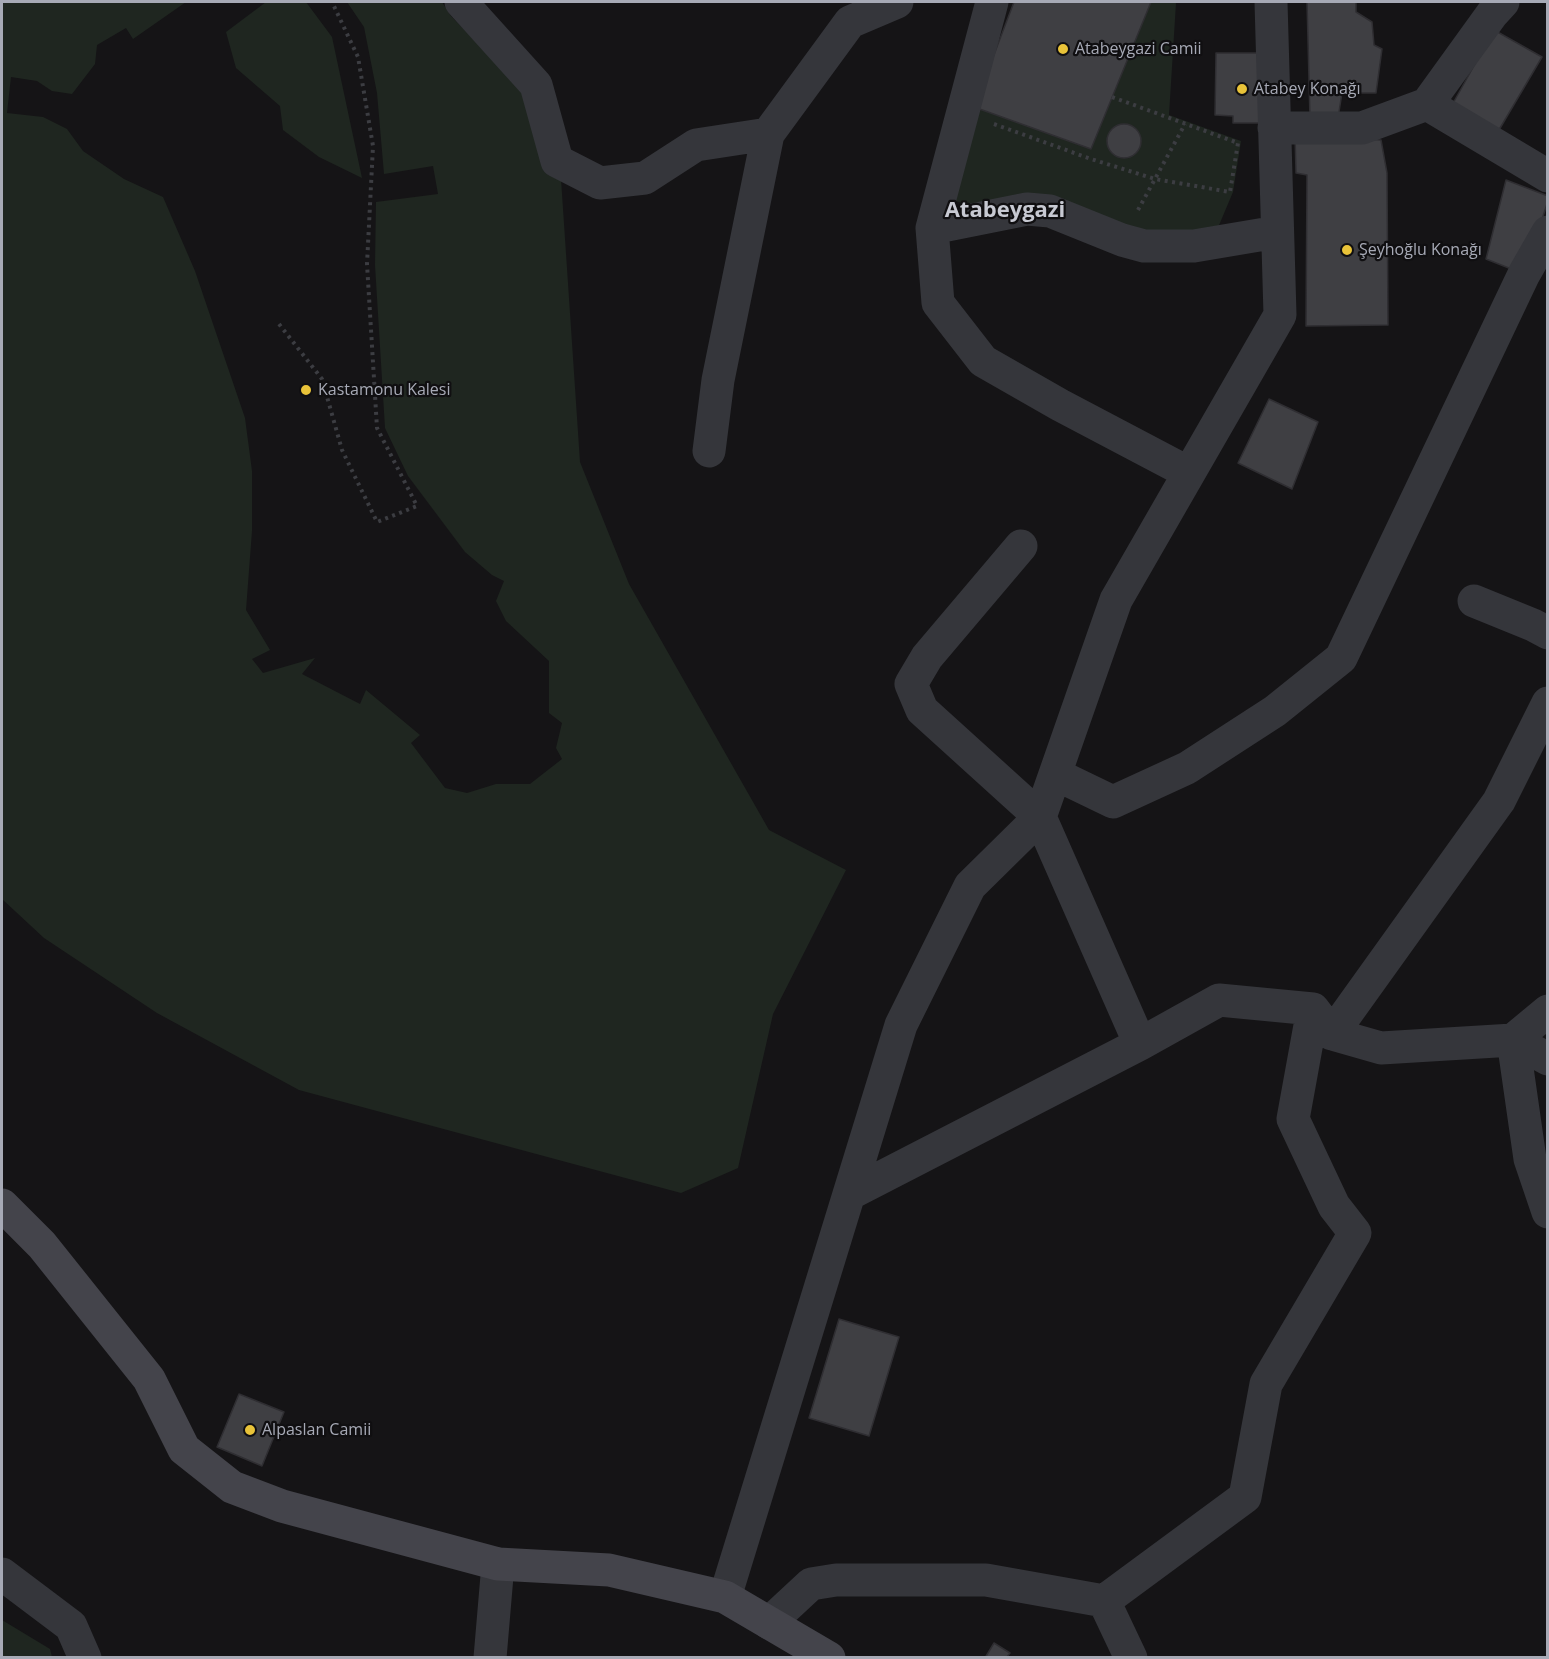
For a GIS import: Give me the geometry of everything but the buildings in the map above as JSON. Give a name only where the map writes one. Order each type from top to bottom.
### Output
[{"type":"main road","points":[[2,1205],[42,1245],[149,1379],[184,1449],[232,1487],[282,1506],[498,1564],[609,1570],[725,1597],[829,1658]]},
{"type":"street","points":[[461,2],[536,84],[557,161],[600,183],[645,178],[696,145],[768,134]]},
{"type":"street","points":[[709,452],[718,380],[768,134],[850,22],[897,2]]},
{"type":"street","points":[[992,2],[932,228],[939,303],[983,361],[1060,405],[1189,473]]},
{"type":"street","points":[[725,1597],[901,1025],[970,886],[1040,817],[1116,600],[1280,315],[1271,2]]},
{"type":"street","points":[[1274,135],[1362,128],[1427,104],[1503,2]]},
{"type":"street","points":[[1427,104],[1548,176]]},
{"type":"street","points":[[932,228],[1027,209],[1050,210],[1122,240],[1144,246],[1194,246],[1277,232]]},
{"type":"street","points":[[1055,774],[1113,802],[1187,768],[1275,711],[1341,658],[1524,274],[1548,232]]},
{"type":"street","points":[[1022,546],[927,657],[911,684],[922,710],[1040,817],[1140,1044]]},
{"type":"street","points":[[1474,601],[1548,633]]},
{"type":"street","points":[[769,1623],[811,1584],[836,1580],[986,1580],[1104,1601],[1245,1497],[1266,1384],[1355,1233],[1334,1206],[1293,1119],[1323,1021],[1499,801],[1548,703]]},
{"type":"street","points":[[850,1193],[1140,1044],[1218,1000],[1323,1021],[1381,1048],[1514,1040],[1548,1059]]},
{"type":"street","points":[[1514,1040],[1548,1011]]},
{"type":"street","points":[[1514,1040],[1530,1159],[1548,1212]]},
{"type":"street","points":[[490,1658],[498,1564]]},
{"type":"street","points":[[2,1574],[70,1626],[85,1658]]},
{"type":"street","points":[[1104,1601],[1131,1658]]},
{"type":"path","points":[[279,324],[322,379],[342,450],[377,522],[417,506],[377,428],[367,264],[373,146],[358,57],[333,2]]},
{"type":"path","points":[[1112,97],[1238,143],[1274,135]]},
{"type":"path","points":[[962,113],[1155,179],[1230,192],[1238,143]]},
{"type":"path","points":[[1122,240],[1185,124]]},
{"type":"shaded area","points":[[2,2],[186,2],[133,39],[126,28],[97,45],[95,64],[72,94],[52,91],[37,81],[11,77],[7,113],[43,117],[67,129],[83,151],[124,179],[163,197],[195,271],[245,418],[252,471],[252,531],[246,610],[270,650],[252,659],[263,673],[315,658],[302,674],[360,704],[366,690],[420,735],[411,743],[445,788],[467,793],[496,784],[530,784],[562,759],[556,748],[562,723],[549,713],[549,661],[506,621],[496,601],[504,581],[492,575],[465,552],[408,476],[385,428],[375,265],[376,202],[438,194],[433,166],[384,174],[377,93],[364,27],[347,2],[442,2],[451,16],[527,94],[561,179],[580,462],[629,584],[769,830],[846,870],[773,1014],[738,1168],[681,1193],[299,1090],[157,1013],[44,938],[2,899]]},
{"type":"shaded area","points":[[266,2],[306,2],[332,37],[362,178],[319,157],[283,130],[280,106],[236,68],[226,32]]},
{"type":"shaded area","points":[[1151,2],[1202,2],[1176,3],[1169,115],[1241,141],[1233,192],[1217,230],[1201,239],[972,206],[949,199],[974,107],[1091,149]]},
{"type":"shaded area","points":[[2,1620],[50,1649],[52,1657],[2,1657]]},
{"type":"place","name":"Atabeygazi Camii","points":[[1063,49]]},
{"type":"place","name":"Atabey Konağı","points":[[1242,89]]},
{"type":"place","name":"Şeyhoğlu Konağı","points":[[1347,250]]},
{"type":"place","name":"Kastamonu Kalesi","points":[[306,390]]},
{"type":"place","name":"Alpaslan Camii","points":[[250,1430]]},
{"type":"district","name":"Atabeygazi","points":[[1005,211]]}]
